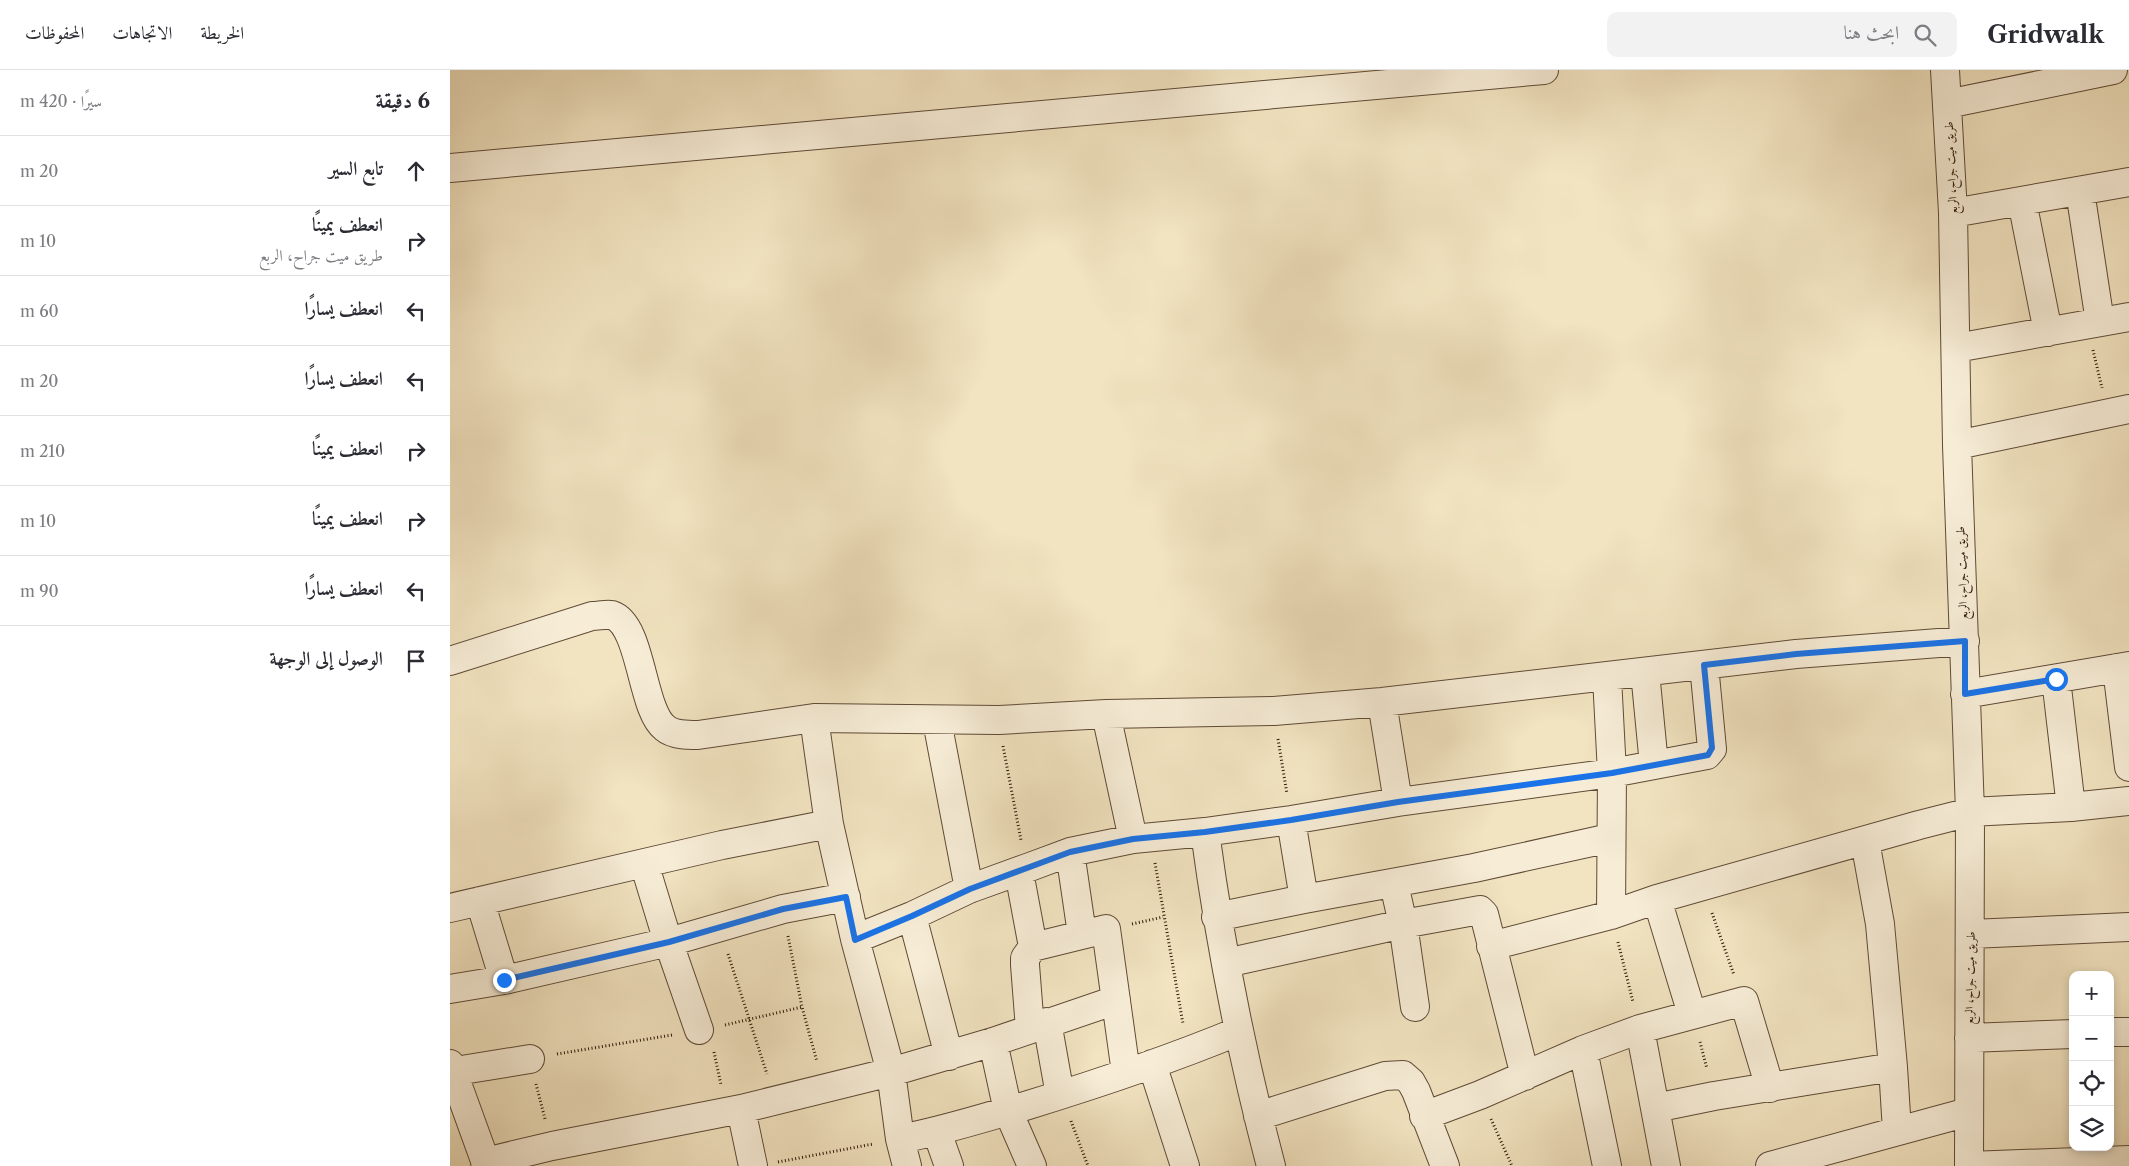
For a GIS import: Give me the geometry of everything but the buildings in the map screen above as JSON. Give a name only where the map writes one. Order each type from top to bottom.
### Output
[{"type":"street","points":[[450,168],[1544,70]]},
{"type":"street","name":"طريق ميت جراح، الربع","points":[[1945,70],[1953,213],[1957,445],[1970,812],[1969,1166]]},
{"type":"street","points":[[1947,104],[2080,73],[2113,70]]},
{"type":"street","points":[[1953,213],[2129,182]]},
{"type":"street","points":[[2080,191],[2093,324]]},
{"type":"street","points":[[2022,201],[2048,332]]},
{"type":"street","points":[[1956,348],[2129,317]]},
{"type":"street","points":[[1957,445],[2119,411]]},
{"type":"street","points":[[450,661],[592,616],[612,615],[623,624],[635,649],[655,713],[664,728],[684,735],[698,735],[814,718],[937,721],[999,720],[1106,714],[1274,711],[1382,702],[1796,654],[1965,641]]},
{"type":"street","points":[[855,940],[970,889],[1070,852],[1142,838],[1205,832],[1398,802],[1612,773],[1703,756],[1710,752],[1711,732],[1704,665]]},
{"type":"street","points":[[1965,694],[2123,667],[2129,766]]},
{"type":"street","points":[[1645,672],[1654,766]]},
{"type":"street","points":[[1607,677],[1612,773],[1610,838],[1611,915]]},
{"type":"street","points":[[2056,679],[2070,807]]},
{"type":"street","points":[[1382,702],[1398,802]]},
{"type":"street","points":[[1106,714],[1142,838]]},
{"type":"street","points":[[814,718],[829,824],[855,940],[890,1072],[906,1166]]},
{"type":"street","points":[[937,721],[970,889]]},
{"type":"street","points":[[1491,946],[1611,915],[1657,899],[1970,812],[2070,807],[2129,801]]},
{"type":"street","points":[[1291,820],[1304,899]]},
{"type":"street","points":[[450,908],[644,863],[829,824]]},
{"type":"street","points":[[1205,832],[1216,917],[1239,1031],[1271,1166]]},
{"type":"street","points":[[1216,917],[1474,868],[1610,838]]},
{"type":"street","points":[[1865,841],[1880,924],[1897,1131]]},
{"type":"street","points":[[1070,852],[1082,934]]},
{"type":"street","points":[[644,863],[669,942],[706,1038]]},
{"type":"street","points":[[1023,870],[1033,948]]},
{"type":"street","points":[[1394,884],[1403,924],[1415,1007]]},
{"type":"street","points":[[450,989],[504,980],[669,942],[783,909],[846,897]]},
{"type":"street","points":[[1657,899],[1692,1014]]},
{"type":"street","points":[[480,901],[504,980]]},
{"type":"street","points":[[1226,963],[1403,924],[1480,910],[1484,914],[1525,1076]]},
{"type":"street","points":[[912,916],[949,1056]]},
{"type":"street","points":[[1970,934],[2129,927]]},
{"type":"street","points":[[1060,1095],[1039,1026],[1025,965],[1025,958],[1033,948],[1106,929],[1126,1073]]},
{"type":"street","points":[[530,1059],[451,1069],[461,1133],[486,1164],[552,1146],[734,1111],[890,1072],[993,1042],[1116,1000]]},
{"type":"street","points":[[1424,1116],[1480,1095],[1583,1050],[1640,1029],[1744,1001],[1770,1088]]},
{"type":"street","points":[[1640,1029],[1666,1166]]},
{"type":"street","points":[[900,1139],[936,1132],[1060,1095],[1189,1052],[1239,1031]]},
{"type":"street","points":[[2114,1032],[2129,1032]]},
{"type":"street","points":[[1969,1038],[2069,1034]]},
{"type":"street","points":[[993,1042],[1008,1111],[1032,1166]]},
{"type":"street","points":[[1583,1050],[1606,1166]]},
{"type":"street","points":[[1152,1064],[1185,1166]]},
{"type":"street","points":[[1655,1108],[1714,1096],[1893,1067]]},
{"type":"street","points":[[1258,1116],[1396,1074],[1403,1075],[1411,1082],[1445,1166]]},
{"type":"street","points":[[734,1111],[762,1165]]},
{"type":"street","points":[[1770,1166],[1968,1112]]},
{"type":"street","points":[[936,1132],[949,1166]]},
{"type":"street","points":[[1969,1166],[2129,1160]]},
{"type":"path","points":[[2093,324],[2119,411]]},
{"type":"path","points":[[1274,711],[1291,820]]},
{"type":"path","points":[[999,720],[1023,870]]},
{"type":"path","points":[[1142,838],[1163,917],[1189,1052]]},
{"type":"path","points":[[1703,887],[1744,1001]]},
{"type":"path","points":[[783,909],[802,1007],[824,1089]]},
{"type":"path","points":[[1611,915],[1640,1029]]},
{"type":"path","points":[[719,926],[748,1020],[777,1101]]},
{"type":"path","points":[[748,1020],[802,1007]]},
{"type":"path","points":[[1692,1014],[1714,1096]]},
{"type":"path","points":[[552,1146],[530,1059],[706,1038],[734,1111]]},
{"type":"path","points":[[1060,1095],[1088,1166]]},
{"type":"path","points":[[1480,1095],[1512,1166]]},
{"type":"path","points":[[762,1165],[900,1139]]},
{"type":"route","points":[[504,980],[669,942],[783,909],[846,897],[855,940],[970,889],[1070,852],[1133,839],[1205,832],[1291,820],[1398,802],[1612,773],[1708,755],[1712,748],[1704,665],[1796,654],[1965,641],[1965,694],[2056,679]]}]
